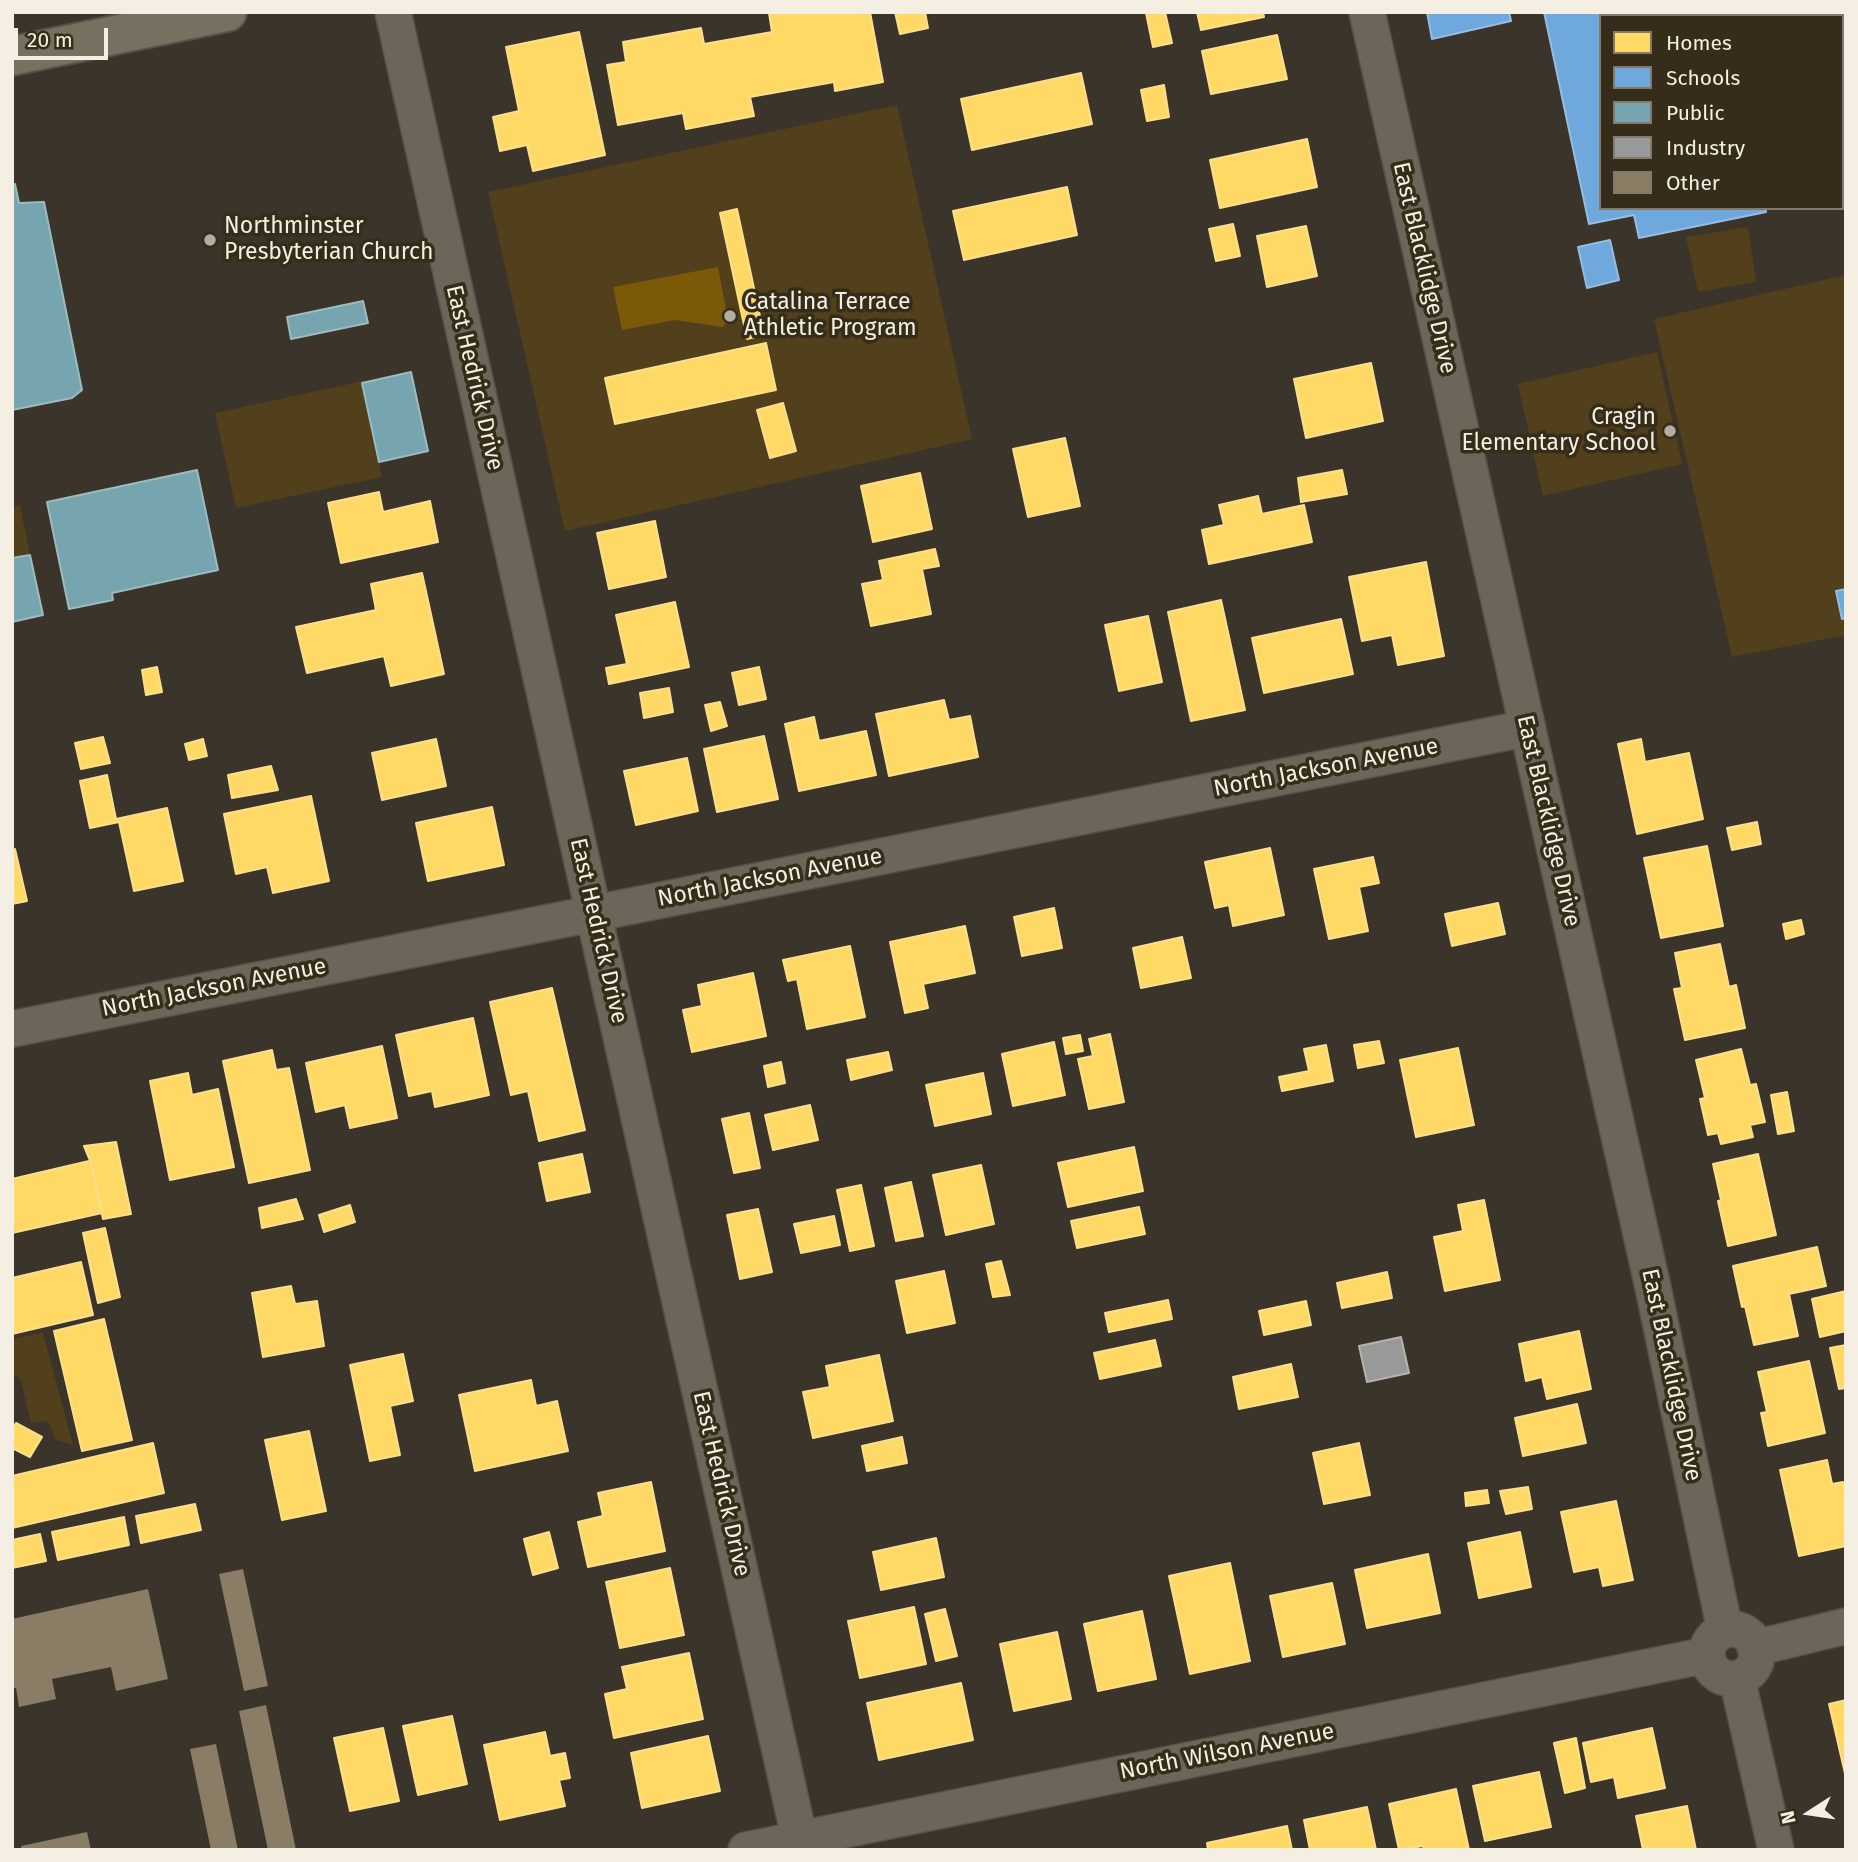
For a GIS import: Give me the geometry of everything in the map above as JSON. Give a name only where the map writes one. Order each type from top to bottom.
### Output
[{"type":"main road","points":[[12,56],[227,12]]},
{"type":"street","name":"East Hedrick Drive","points":[[393,12],[801,1844]]},
{"type":"street","name":"East Blacklidge Drive","points":[[1367,12],[1651,1283],[1716,1643]]},
{"type":"street","name":"North Jackson Avenue","points":[[12,1029],[1528,729]]},
{"type":"street","points":[[1755,1648],[1846,1626]]},
{"type":"street","points":[[1737,1630],[1750,1637],[1755,1648],[1756,1659],[1752,1667],[1747,1674],[1737,1678],[1723,1677],[1710,1666],[1716,1643],[1737,1630]]},
{"type":"street","name":"North Wilson Avenue","points":[[746,1850],[801,1844],[1716,1643]]},
{"type":"street","points":[[1737,1678],[1776,1850]]},
{"type":"shaded area","name":"Catalina Terrace Athletic Program","points":[[897,105],[972,439],[565,531],[488,192]]},
{"type":"shaded area","points":[[1748,227],[1756,282],[1698,292],[1686,237]]},
{"type":"shaded area","points":[[718,267],[728,320],[723,327],[675,320],[622,330],[613,287]]},
{"type":"shaded area","points":[[1846,275],[1846,635],[1732,657],[1654,319]]},
{"type":"shaded area","points":[[1657,352],[1682,464],[1543,496],[1518,384]]},
{"type":"shaded area","points":[[363,381],[382,477],[236,508],[215,413]]},
{"type":"shaded area","points":[[20,505],[30,555],[12,558],[12,506]]},
{"type":"shaded area","points":[[43,1333],[73,1445],[56,1440],[48,1421],[31,1423],[21,1380],[12,1373],[12,1339]]},
{"type":"building: Homes","points":[[870,12],[883,82],[835,91],[834,82],[750,97],[754,116],[686,129],[683,113],[618,125],[607,65],[626,62],[623,42],[701,28],[704,44],[772,32],[769,13]]},
{"type":"building: Homes","points":[[895,12],[925,12],[928,28],[900,34]]},
{"type":"building: Homes","points":[[1165,12],[1172,43],[1153,47],[1146,13]]},
{"type":"building: Homes","points":[[1197,12],[1263,12],[1264,17],[1201,30]]},
{"type":"building: Homes","points":[[579,32],[605,155],[533,171],[527,145],[500,151],[493,117],[519,111],[506,47]]},
{"type":"building: Homes","points":[[1277,35],[1287,79],[1211,94],[1202,51]]},
{"type":"building: Homes","points":[[1081,73],[1092,124],[972,150],[961,99]]},
{"type":"building: Homes","points":[[1164,85],[1169,117],[1147,121],[1141,90]]},
{"type":"building: Homes","points":[[1307,139],[1317,187],[1220,208],[1210,160]]},
{"type":"building: Homes","points":[[1067,187],[1077,235],[964,260],[953,211]]},
{"type":"building: Homes","points":[[737,209],[764,335],[747,339],[720,213]]},
{"type":"building: Homes","points":[[1233,224],[1240,256],[1216,261],[1209,229]]},
{"type":"building: Homes","points":[[1306,226],[1317,276],[1267,287],[1257,236]]},
{"type":"building: Homes","points":[[766,343],[776,390],[615,424],[605,378]]},
{"type":"building: Homes","points":[[1371,363],[1383,421],[1306,438],[1294,379]]},
{"type":"building: Homes","points":[[783,403],[796,451],[770,458],[757,410]]},
{"type":"building: Homes","points":[[1065,438],[1080,506],[1028,517],[1013,449]]},
{"type":"building: Homes","points":[[1342,470],[1347,494],[1301,502],[1298,478]]},
{"type":"building: Homes","points":[[920,473],[932,529],[873,542],[861,486]]},
{"type":"building: Homes","points":[[379,492],[383,512],[430,501],[438,542],[341,563],[328,503]]},
{"type":"building: Homes","points":[[1258,496],[1262,514],[1304,505],[1312,542],[1209,564],[1202,530],[1224,525],[1219,505]]},
{"type":"building: Homes","points":[[655,521],[666,577],[609,589],[597,533]]},
{"type":"building: Homes","points":[[935,549],[939,566],[922,569],[931,614],[871,626],[862,584],[883,580],[879,561]]},
{"type":"building: Homes","points":[[1426,562],[1444,656],[1398,665],[1392,635],[1362,641],[1349,577]]},
{"type":"building: Homes","points":[[422,573],[444,674],[391,686],[384,656],[307,673],[296,627],[376,610],[371,584]]},
{"type":"building: Homes","points":[[1221,600],[1245,710],[1191,721],[1168,612]]},
{"type":"building: Homes","points":[[675,602],[689,667],[609,684],[606,668],[627,664],[616,615]]},
{"type":"building: Homes","points":[[1148,616],[1162,682],[1119,691],[1105,625]]},
{"type":"building: Homes","points":[[1341,619],[1353,674],[1264,693],[1252,638]]},
{"type":"building: Homes","points":[[157,667],[162,692],[146,695],[142,670]]},
{"type":"building: Homes","points":[[759,667],[766,699],[739,705],[732,673]]},
{"type":"building: Homes","points":[[669,688],[673,712],[644,718],[640,693]]},
{"type":"building: Homes","points":[[944,700],[949,720],[970,716],[978,757],[889,776],[876,714]]},
{"type":"building: Homes","points":[[720,702],[727,726],[711,731],[705,705]]},
{"type":"building: Homes","points":[[814,717],[819,741],[866,731],[876,775],[799,791],[785,724]]},
{"type":"building: Homes","points":[[764,736],[778,799],[717,812],[704,749]]},
{"type":"building: Homes","points":[[103,737],[110,763],[81,769],[75,743]]},
{"type":"building: Homes","points":[[203,739],[207,756],[189,760],[185,744]]},
{"type":"building: Homes","points":[[436,739],[446,786],[382,800],[372,753]]},
{"type":"building: Homes","points":[[1641,739],[1645,762],[1689,753],[1703,819],[1637,834],[1618,744]]},
{"type":"building: Homes","points":[[687,758],[698,811],[636,825],[624,771]]},
{"type":"building: Homes","points":[[271,766],[278,790],[232,798],[228,775]]},
{"type":"building: Homes","points":[[107,775],[116,819],[167,808],[183,881],[134,891],[119,822],[90,828],[80,781]]},
{"type":"building: Homes","points":[[311,796],[329,881],[273,893],[267,867],[236,874],[224,814]]},
{"type":"building: Homes","points":[[492,807],[504,865],[428,881],[416,823]]},
{"type":"building: Homes","points":[[1757,822],[1761,844],[1732,850],[1727,828]]},
{"type":"building: Homes","points":[[1707,846],[1723,926],[1661,938],[1644,858]]},
{"type":"building: Homes","points":[[1270,848],[1284,915],[1233,926],[1229,905],[1215,908],[1205,862]]},
{"type":"building: Homes","points":[[15,849],[27,901],[12,904],[12,850]]},
{"type":"building: Homes","points":[[1373,857],[1379,883],[1359,887],[1368,931],[1329,939],[1314,869]]},
{"type":"building: Homes","points":[[1498,903],[1505,934],[1452,946],[1445,914]]},
{"type":"building: Homes","points":[[1054,908],[1062,948],[1022,956],[1014,917]]},
{"type":"building: Homes","points":[[1801,920],[1804,934],[1786,939],[1783,924]]},
{"type":"building: Homes","points":[[965,926],[975,973],[923,984],[928,1008],[905,1013],[890,942]]},
{"type":"building: Homes","points":[[1182,937],[1191,978],[1141,988],[1133,948]]},
{"type":"building: Homes","points":[[1720,944],[1729,987],[1736,985],[1745,1028],[1685,1040],[1674,989],[1682,988],[1675,953]]},
{"type":"building: Homes","points":[[850,946],[865,1017],[807,1029],[797,979],[788,981],[783,960]]},
{"type":"building: Homes","points":[[753,973],[766,1036],[692,1052],[683,1010],[702,1006],[698,985]]},
{"type":"building: Homes","points":[[552,988],[585,1130],[539,1141],[528,1091],[511,1095],[490,1002]]},
{"type":"building: Homes","points":[[473,1018],[489,1095],[435,1107],[432,1091],[409,1096],[396,1035]]},
{"type":"building: Homes","points":[[1110,1034],[1124,1102],[1089,1109],[1078,1059],[1093,1056],[1089,1039]]},
{"type":"building: Homes","points":[[1080,1035],[1083,1051],[1066,1054],[1063,1038]]},
{"type":"building: Homes","points":[[1379,1041],[1384,1063],[1358,1068],[1354,1045]]},
{"type":"building: Homes","points":[[1054,1042],[1065,1095],[1013,1106],[1002,1054]]},
{"type":"building: Homes","points":[[1326,1045],[1333,1081],[1282,1091],[1279,1077],[1309,1071],[1304,1049]]},
{"type":"building: Homes","points":[[382,1046],[397,1118],[350,1128],[345,1105],[316,1112],[306,1063]]},
{"type":"building: Homes","points":[[1458,1048],[1474,1125],[1416,1137],[1400,1060]]},
{"type":"building: Homes","points":[[1741,1049],[1750,1085],[1756,1084],[1765,1122],[1750,1125],[1753,1137],[1721,1144],[1718,1133],[1708,1135],[1700,1099],[1705,1098],[1696,1060]]},
{"type":"building: Homes","points":[[272,1050],[276,1070],[289,1068],[310,1170],[249,1183],[223,1061]]},
{"type":"building: Homes","points":[[888,1052],[892,1070],[851,1080],[847,1060]]},
{"type":"building: Homes","points":[[781,1062],[785,1083],[768,1087],[764,1066]]},
{"type":"building: Homes","points":[[188,1073],[192,1095],[218,1089],[234,1167],[170,1180],[150,1081]]},
{"type":"building: Homes","points":[[983,1073],[991,1114],[935,1126],[926,1085]]},
{"type":"building: Homes","points":[[1787,1092],[1794,1131],[1778,1134],[1771,1095]]},
{"type":"building: Homes","points":[[810,1105],[818,1140],[773,1150],[765,1115]]},
{"type":"building: Homes","points":[[749,1113],[760,1168],[734,1173],[722,1119]]},
{"type":"building: Homes","points":[[116,1142],[131,1214],[103,1219],[91,1163],[84,1146]]},
{"type":"building: Homes","points":[[1134,1147],[1143,1191],[1068,1207],[1058,1163]]},
{"type":"building: Homes","points":[[582,1154],[590,1192],[547,1201],[539,1163]]},
{"type":"building: Homes","points":[[1758,1154],[1776,1235],[1728,1246],[1713,1164]]},
{"type":"building: Homes","points":[[89,1161],[102,1213],[12,1233],[12,1179]]},
{"type":"building: Homes","points":[[981,1165],[994,1224],[946,1235],[933,1175]]},
{"type":"building: Homes","points":[[911,1182],[923,1236],[896,1241],[885,1188]]},
{"type":"building: Homes","points":[[861,1185],[874,1246],[850,1251],[837,1190]]},
{"type":"building: Homes","points":[[296,1199],[303,1219],[262,1228],[259,1208]]},
{"type":"building: Homes","points":[[1484,1200],[1500,1280],[1445,1291],[1434,1237],[1463,1231],[1458,1205]]},
{"type":"building: Homes","points":[[350,1205],[355,1222],[324,1232],[319,1215]]},
{"type":"building: Homes","points":[[1139,1207],[1145,1234],[1077,1248],[1071,1221]]},
{"type":"building: Homes","points":[[758,1209],[772,1272],[740,1279],[727,1215]]},
{"type":"building: Homes","points":[[834,1216],[840,1245],[801,1253],[794,1224]]},
{"type":"building: Homes","points":[[105,1228],[120,1297],[98,1303],[83,1233]]},
{"type":"building: Homes","points":[[1817,1247],[1826,1286],[1789,1294],[1798,1336],[1754,1345],[1733,1266]]},
{"type":"building: Homes","points":[[1001,1261],[1010,1295],[993,1297],[986,1264]]},
{"type":"building: Homes","points":[[81,1262],[93,1315],[12,1334],[12,1278]]},
{"type":"building: Homes","points":[[944,1271],[955,1323],[907,1333],[896,1281]]},
{"type":"building: Homes","points":[[1387,1272],[1392,1298],[1342,1308],[1337,1283]]},
{"type":"building: Homes","points":[[291,1286],[295,1304],[317,1301],[324,1346],[263,1357],[252,1293]]},
{"type":"building: Homes","points":[[1846,1291],[1846,1331],[1820,1337],[1812,1299]]},
{"type":"building: Homes","points":[[1168,1300],[1172,1319],[1109,1332],[1105,1313]]},
{"type":"building: Homes","points":[[1306,1301],[1311,1325],[1264,1335],[1259,1311]]},
{"type":"building: Homes","points":[[104,1319],[132,1440],[82,1451],[54,1331]]},
{"type":"building: Homes","points":[[1579,1331],[1591,1389],[1547,1399],[1542,1377],[1526,1381],[1519,1344]]},
{"type":"building: Homes","points":[[1155,1340],[1161,1366],[1100,1379],[1094,1353]]},
{"type":"building: Homes","points":[[1846,1345],[1846,1388],[1839,1389],[1830,1348]]},
{"type":"building: Homes","points":[[403,1354],[413,1401],[390,1406],[400,1455],[370,1461],[350,1365]]},
{"type":"building: Homes","points":[[879,1355],[893,1421],[813,1438],[803,1392],[830,1387],[826,1366]]},
{"type":"building: Homes","points":[[1809,1361],[1825,1433],[1768,1446],[1761,1413],[1767,1412],[1758,1372]]},
{"type":"building: Homes","points":[[1291,1364],[1298,1397],[1239,1409],[1233,1377]]},
{"type":"building: Homes","points":[[531,1380],[536,1406],[557,1401],[568,1451],[475,1471],[459,1395]]},
{"type":"building: Homes","points":[[1577,1404],[1586,1443],[1523,1456],[1515,1418]]},
{"type":"building: Homes","points":[[16,1423],[42,1437],[30,1457],[12,1448],[12,1429]]},
{"type":"building: Homes","points":[[309,1431],[326,1511],[282,1520],[265,1440]]},
{"type":"building: Homes","points":[[902,1437],[907,1463],[867,1471],[862,1446]]},
{"type":"building: Homes","points":[[153,1443],[164,1493],[12,1528],[12,1476]]},
{"type":"building: Homes","points":[[1359,1443],[1370,1495],[1324,1504],[1313,1453]]},
{"type":"building: Homes","points":[[1827,1460],[1832,1484],[1843,1482],[1846,1493],[1846,1546],[1799,1556],[1780,1470]]},
{"type":"building: Homes","points":[[651,1482],[665,1551],[588,1567],[578,1522],[603,1516],[598,1493]]},
{"type":"building: Homes","points":[[1528,1487],[1532,1509],[1506,1514],[1500,1491]]},
{"type":"building: Homes","points":[[1487,1490],[1489,1503],[1466,1506],[1465,1493]]},
{"type":"building: Homes","points":[[1616,1501],[1633,1580],[1603,1586],[1599,1567],[1574,1572],[1561,1512]]},
{"type":"building: Homes","points":[[195,1504],[201,1530],[141,1543],[136,1516]]},
{"type":"building: Homes","points":[[124,1517],[129,1545],[58,1560],[52,1532]]},
{"type":"building: Homes","points":[[549,1532],[558,1568],[533,1575],[524,1539]]},
{"type":"building: Homes","points":[[1520,1532],[1531,1587],[1479,1598],[1468,1543]]},
{"type":"building: Homes","points":[[40,1534],[46,1561],[12,1568],[12,1540]]},
{"type":"building: Homes","points":[[936,1538],[944,1577],[881,1590],[873,1552]]},
{"type":"building: Homes","points":[[1428,1554],[1440,1613],[1367,1628],[1355,1570]]},
{"type":"building: Homes","points":[[1230,1563],[1250,1661],[1190,1674],[1169,1576]]},
{"type":"building: Homes","points":[[670,1568],[684,1635],[620,1648],[606,1582]]},
{"type":"building: Homes","points":[[1332,1583],[1345,1644],[1283,1657],[1270,1596]]},
{"type":"building: Homes","points":[[914,1607],[926,1664],[860,1678],[848,1621]]},
{"type":"building: Homes","points":[[945,1609],[957,1656],[936,1661],[925,1614]]},
{"type":"building: Homes","points":[[1142,1611],[1156,1679],[1098,1691],[1084,1624]]},
{"type":"building: Homes","points":[[1057,1632],[1071,1699],[1014,1711],[1000,1644]]},
{"type":"building: Homes","points":[[689,1653],[703,1719],[614,1738],[605,1694],[627,1689],[622,1667]]},
{"type":"building: Homes","points":[[961,1683],[973,1740],[879,1760],[867,1703]]},
{"type":"building: Homes","points":[[1846,1700],[1846,1778],[1829,1704]]},
{"type":"building: Homes","points":[[452,1716],[467,1784],[418,1795],[403,1726]]},
{"type":"building: Homes","points":[[383,1728],[399,1801],[350,1811],[334,1738]]},
{"type":"building: Homes","points":[[1652,1728],[1665,1788],[1618,1798],[1614,1777],[1591,1782],[1583,1743]]},
{"type":"building: Homes","points":[[545,1732],[550,1756],[565,1753],[570,1778],[559,1780],[565,1806],[500,1820],[484,1745]]},
{"type":"building: Homes","points":[[708,1736],[720,1791],[642,1808],[631,1753]]},
{"type":"building: Homes","points":[[1576,1738],[1585,1788],[1565,1793],[1554,1743]]},
{"type":"building: Homes","points":[[1539,1772],[1551,1827],[1485,1841],[1473,1786]]},
{"type":"building: Homes","points":[[1456,1789],[1469,1850],[1424,1850],[1423,1846],[1399,1850],[1389,1804]]},
{"type":"building: Homes","points":[[1687,1806],[1696,1850],[1643,1850],[1636,1816]]},
{"type":"building: Homes","points":[[1367,1807],[1376,1850],[1310,1850],[1304,1820]]},
{"type":"building: Homes","points":[[1287,1826],[1292,1850],[1208,1850],[1207,1843]]},
{"type":"building: Schools","points":[[1427,12],[1509,12],[1511,21],[1432,39]]},
{"type":"building: Schools","points":[[1544,12],[1637,12],[1599,14],[1599,210],[1766,212],[1639,238],[1634,215],[1589,224]]},
{"type":"building: Schools","points":[[1846,12],[1846,172],[1844,14],[1789,14]]},
{"type":"building: Schools","points":[[1610,240],[1619,280],[1587,288],[1578,247]]},
{"type":"building: Schools","points":[[1846,589],[1846,618],[1842,619],[1836,591]]},
{"type":"building: Public","points":[[12,184],[15,184],[19,203],[44,202],[82,390],[72,398],[12,410]]},
{"type":"building: Public","points":[[363,301],[368,323],[291,339],[287,317]]},
{"type":"building: Public","points":[[411,372],[428,451],[379,462],[362,383]]},
{"type":"building: Public","points":[[197,470],[218,570],[112,593],[113,600],[69,609],[47,502]]},
{"type":"building: Public","points":[[30,555],[43,615],[12,622],[12,558]]},
{"type":"building: Industry","points":[[1401,1337],[1409,1373],[1367,1382],[1359,1346]]},
{"type":"building: Other","points":[[243,1569],[268,1686],[244,1691],[219,1574]]},
{"type":"building: Other","points":[[148,1589],[168,1679],[116,1691],[111,1667],[52,1679],[56,1699],[19,1707],[16,1688],[12,1688],[12,1619]]},
{"type":"building: Other","points":[[266,1705],[296,1850],[268,1850],[239,1711]]},
{"type":"building: Other","points":[[216,1744],[238,1850],[211,1850],[190,1749]]},
{"type":"building: Other","points":[[87,1832],[91,1850],[21,1850],[21,1846]]},
{"type":"place","name":"Northminster Presbyterian Church","points":[[210,240]]},
{"type":"place","name":"Catalina Terrace Athletic Program","points":[[730,316]]},
{"type":"place","name":"Cragin Elementary School","points":[[1670,431]]}]
